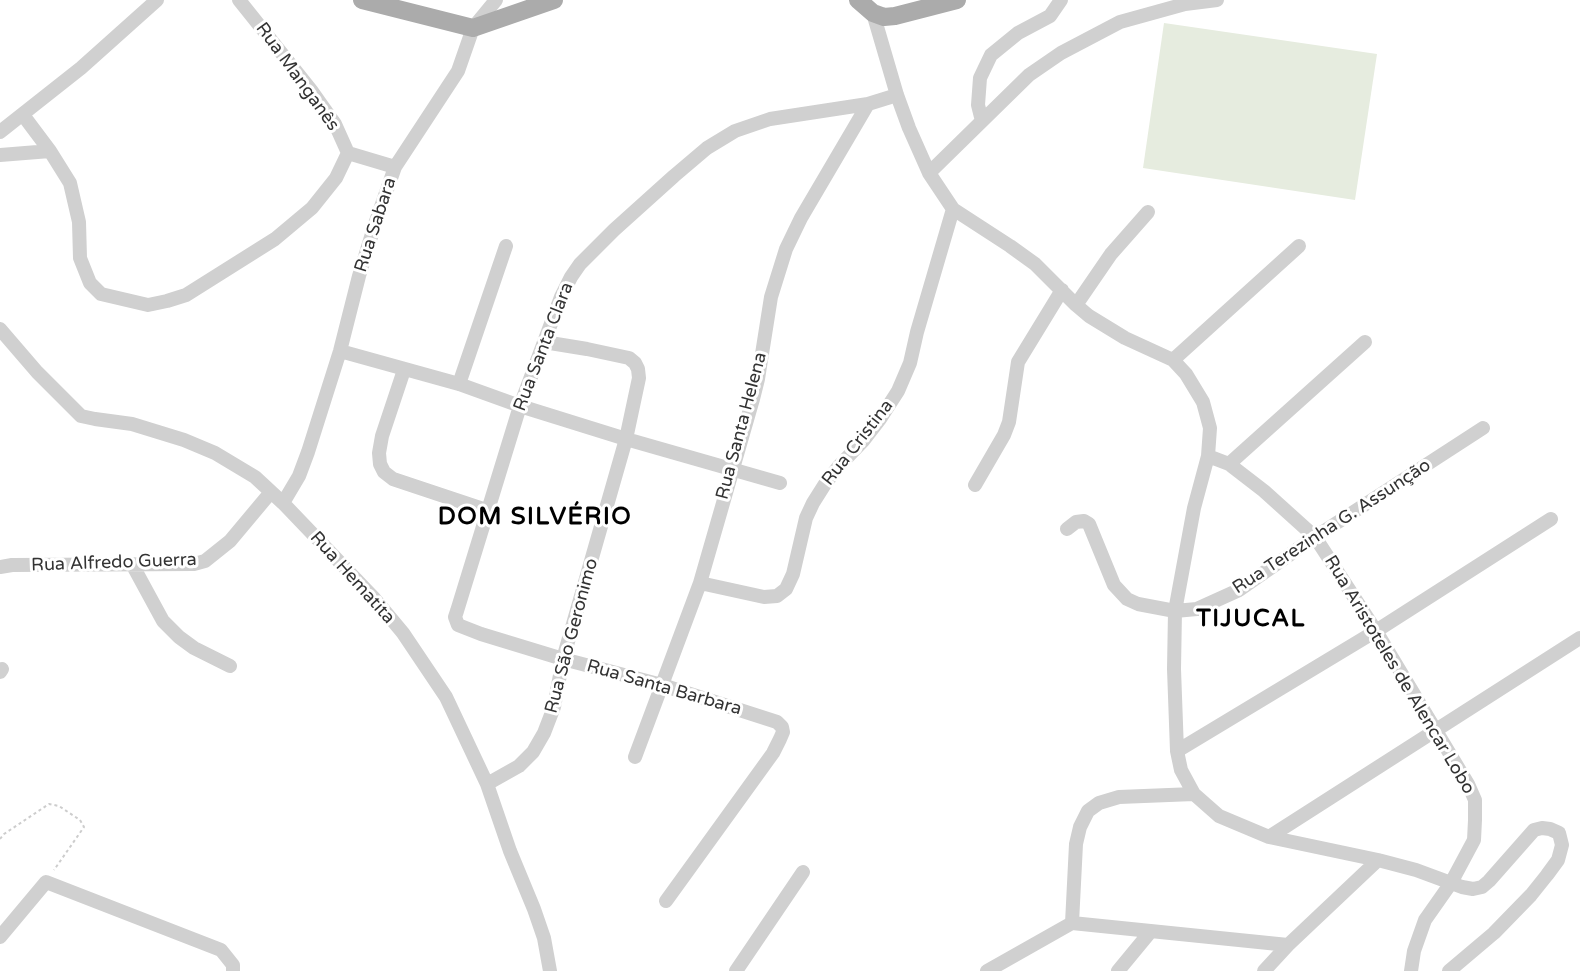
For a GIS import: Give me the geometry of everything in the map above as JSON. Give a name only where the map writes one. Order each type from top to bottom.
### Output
[{"type":"main road","points":[[362,0],[473,28],[546,1]]},
{"type":"main road","points":[[858,0],[873,13],[884,17],[957,0]]},
{"type":"street","points":[[0,132],[81,68],[157,0]]},
{"type":"street","name":"Rua Manganês","points":[[239,0],[311,90],[335,124],[348,153]]},
{"type":"street","points":[[473,28],[496,0]]},
{"type":"street","points":[[982,121],[978,105],[980,78],[991,55],[1018,33],[1050,16],[1061,0]]},
{"type":"street","points":[[929,172],[1029,75],[1061,53],[1120,22],[1185,4],[1217,0]]},
{"type":"street","points":[[873,13],[897,95],[929,172],[953,209],[1035,264],[1089,316],[1125,338],[1173,360],[1186,374],[1203,402],[1210,428],[1208,456],[1194,508],[1175,611],[1174,669],[1177,751],[1181,770],[1194,794],[1219,816],[1269,837],[1378,860],[1473,889],[1482,887],[1489,881],[1534,830],[1542,828],[1559,833],[1562,845],[1558,860],[1547,875],[1494,933],[1449,971]]},
{"type":"street","name":"Rua Sabara","points":[[283,503],[299,476],[308,452],[340,351],[359,276],[395,167],[458,71],[473,28]]},
{"type":"street","name":"Rua Santa Clara","points":[[481,634],[458,625],[455,617],[520,406],[561,297],[580,264],[622,222],[707,148],[735,131],[770,119],[868,104],[897,95]]},
{"type":"street","name":"Rua Santa Helena","points":[[635,758],[700,583],[753,399],[771,297],[786,249],[801,218],[868,104]]},
{"type":"street","points":[[22,115],[50,151],[70,183],[79,222],[80,258],[90,283],[100,294],[148,305],[167,302],[186,295],[275,239],[312,208],[336,178],[348,153],[395,167]]},
{"type":"street","points":[[0,155],[50,151]]},
{"type":"street","name":"Rua Cristina","points":[[700,583],[764,597],[777,596],[786,589],[793,574],[806,518],[813,503],[839,466],[880,419],[898,391],[910,363],[953,209]]},
{"type":"street","points":[[1076,305],[1111,254],[1148,212]]},
{"type":"street","points":[[459,384],[506,246]]},
{"type":"street","points":[[1173,360],[1299,246]]},
{"type":"street","points":[[975,485],[1009,422],[1018,362],[1062,290]]},
{"type":"street","name":"Rua Hematita","points":[[0,329],[37,372],[81,416],[132,424],[184,440],[215,453],[255,477],[373,597],[403,633],[446,697],[486,784],[534,909],[550,971]]},
{"type":"street","name":"Rua São Geronimo","points":[[486,784],[519,766],[533,752],[544,733],[554,707],[563,659],[626,440],[639,378],[635,363],[629,358],[544,342]]},
{"type":"street","points":[[1229,464],[1365,342]]},
{"type":"street","points":[[340,351],[459,384],[626,440],[780,483]]},
{"type":"street","points":[[404,370],[382,436],[379,453],[380,464],[384,472],[393,479],[408,485],[489,511]]},
{"type":"street","name":"Rua Terezinha G. Assunção","points":[[1175,611],[1197,609],[1239,590],[1315,537],[1483,428]]},
{"type":"street","name":"Rua Aristoteles de Alencar Lobo","points":[[1208,456],[1229,464],[1264,491],[1315,537],[1376,631],[1468,784],[1475,800],[1474,840],[1451,883],[1425,920],[1413,951],[1411,971]]},
{"type":"street","name":"Rua Alfredo Guerra","points":[[0,567],[12,565],[194,564],[206,561],[230,541],[271,492]]},
{"type":"street","points":[[1177,751],[1376,631],[1551,519]]},
{"type":"street","points":[[1067,528],[1076,522],[1084,521],[1089,524],[1094,531],[1114,585],[1127,599],[1138,604],[1175,611]]},
{"type":"street","points":[[132,564],[163,621],[194,648],[230,666]]},
{"type":"street","name":"Rua Santa Barbara","points":[[481,634],[563,659],[662,685],[777,722],[782,727],[783,732],[773,753],[666,901]]},
{"type":"street","points":[[1269,837],[1580,638]]},
{"type":"street","points":[[1072,923],[1076,844],[1080,826],[1088,811],[1099,803],[1119,797],[1194,794]]},
{"type":"street","points":[[1264,971],[1288,945],[1378,860]]},
{"type":"street","points":[[736,971],[803,873]]},
{"type":"street","points":[[0,937],[46,882],[221,950],[233,965],[233,971]]},
{"type":"street","points":[[987,971],[1072,923],[1288,945]]},
{"type":"street","points":[[1118,971],[1151,932]]},
{"type":"path","points":[[0,839],[49,804],[59,806],[80,820],[84,827],[46,882]]},
{"type":"shaded area","points":[[1164,23],[1377,54],[1355,200],[1143,168]]},
{"type":"district","name":"DOM SILVÉRIO","points":[[535,518]]},
{"type":"district","name":"TIJUCAL","points":[[1251,620]]}]
